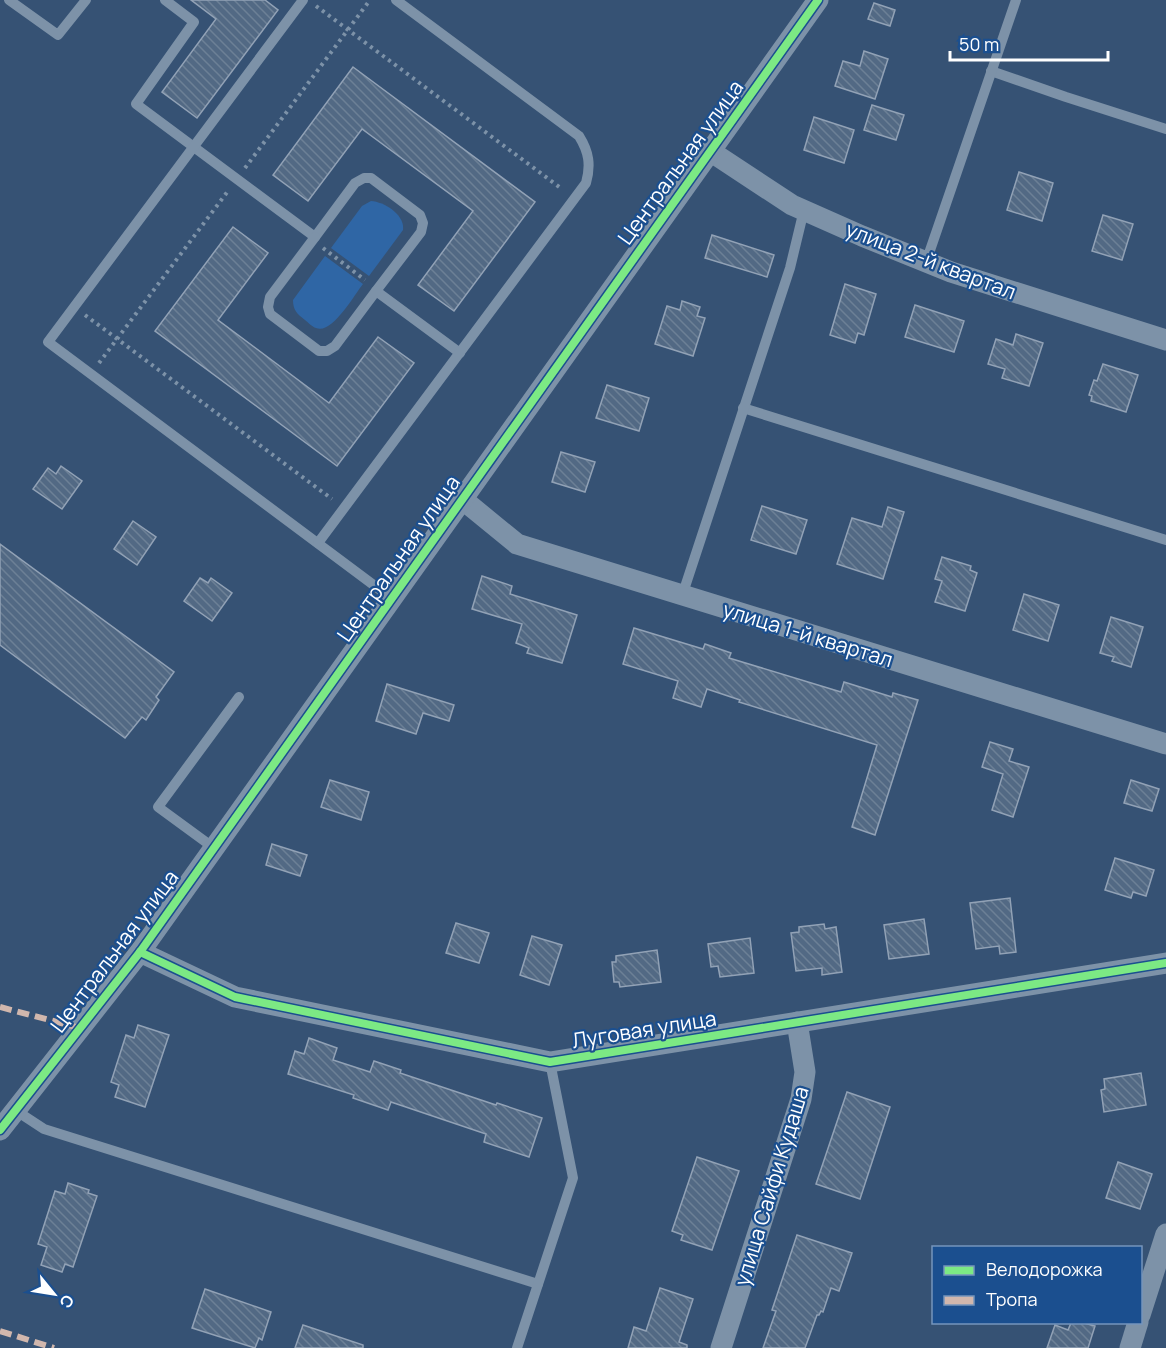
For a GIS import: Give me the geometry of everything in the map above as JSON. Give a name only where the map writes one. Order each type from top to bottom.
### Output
[{"type":"street","name":"Центральная улица","points":[[0,1130],[140,952],[818,0]]},
{"type":"street","name":"улица 2-й квартал","points":[[710,151],[792,205],[951,273],[1166,340]]},
{"type":"street","name":"улица 1-й квартал","points":[[462,499],[517,544],[1166,744]]},
{"type":"street","name":"Луговая улица","points":[[140,952],[235,997],[550,1062],[1166,963]]},
{"type":"street","name":"улица Сайфи Кудаша","points":[[721,1348],[801,1099],[806,1072],[797,1022]]},
{"type":"street","points":[[1142,1309],[1166,1234]]},
{"type":"street","points":[[1130,1348],[1138,1324]]},
{"type":"lane","points":[[9,0],[58,35],[86,0]]},
{"type":"lane","points":[[165,0],[194,22],[136,104],[314,239]]},
{"type":"lane","points":[[303,0],[48,342],[391,598]]},
{"type":"lane","points":[[318,543],[575,199],[586,183],[590,170],[589,158],[579,136],[396,0]]},
{"type":"lane","points":[[926,262],[1016,0]]},
{"type":"lane","points":[[991,71],[1166,129]]},
{"type":"lane","points":[[364,178],[371,178],[420,215],[423,223],[421,232],[335,346],[327,351],[319,351],[270,314],[268,307],[270,297],[314,239],[355,183],[364,178]]},
{"type":"lane","points":[[682,596],[790,268],[804,210]]},
{"type":"lane","points":[[377,290],[460,353]]},
{"type":"lane","points":[[744,408],[1166,540]]},
{"type":"lane","points":[[214,848],[158,807],[239,697]]},
{"type":"lane","points":[[517,1348],[573,1178],[550,1062]]},
{"type":"lane","points":[[15,1110],[44,1128],[538,1284]]},
{"type":"path","points":[[308,0],[575,199]]},
{"type":"path","points":[[314,239],[377,290]]},
{"type":"path","points":[[74,307],[344,508]]},
{"type":"shaded area","points":[[371,201],[393,210],[401,219],[403,230],[369,276],[331,248],[362,206]]},
{"type":"shaded area","points":[[325,256],[363,284],[336,320],[322,329],[313,327],[300,316],[293,300]]},
{"type":"building","points":[[191,0],[265,0],[278,10],[197,118],[162,92],[216,19]]},
{"type":"building","points":[[874,3],[895,10],[890,26],[868,19]]},
{"type":"building","points":[[864,51],[888,59],[875,99],[835,86],[843,61],[860,66]]},
{"type":"building","points":[[353,67],[535,202],[454,311],[418,285],[473,211],[362,129],[308,201],[273,175]]},
{"type":"building","points":[[872,105],[904,115],[896,140],[864,130]]},
{"type":"building","points":[[814,117],[854,130],[844,163],[804,150]]},
{"type":"building","points":[[1019,172],[1053,183],[1042,221],[1007,210]]},
{"type":"building","points":[[1103,215],[1133,224],[1122,260],[1092,251]]},
{"type":"building","points":[[233,227],[268,253],[218,320],[329,403],[378,337],[414,363],[337,466],[155,331]]},
{"type":"building","points":[[712,235],[774,255],[767,277],[705,258]]},
{"type":"building","points":[[845,284],[876,294],[864,335],[858,333],[855,343],[830,335]]},
{"type":"building","points":[[682,301],[700,307],[697,316],[705,318],[693,356],[655,344],[667,306],[680,310]]},
{"type":"building","points":[[915,305],[964,321],[954,352],[905,337]]},
{"type":"building","points":[[1016,334],[1043,343],[1029,386],[1002,378],[1005,369],[988,364],[996,339],[1013,345]]},
{"type":"building","points":[[1103,364],[1138,375],[1126,412],[1091,401],[1092,396],[1089,395]]},
{"type":"building","points":[[607,385],[649,398],[639,431],[596,418]]},
{"type":"building","points":[[561,452],[595,462],[585,492],[552,482]]},
{"type":"building","points":[[61,466],[82,481],[62,509],[33,489],[48,468],[56,474]]},
{"type":"building","points":[[762,506],[807,520],[796,554],[751,540]]},
{"type":"building","points":[[888,507],[904,512],[883,579],[837,564],[852,518],[882,527]]},
{"type":"building","points":[[133,521],[156,537],[137,565],[114,549]]},
{"type":"building","points":[[0,544],[174,672],[156,697],[159,700],[146,720],[142,717],[125,738],[0,645]]},
{"type":"building","points":[[942,557],[971,566],[970,570],[977,573],[965,611],[935,602],[942,581],[935,579]]},
{"type":"building","points":[[482,576],[512,586],[510,594],[577,615],[562,663],[527,653],[529,648],[516,643],[522,624],[472,609]]},
{"type":"building","points":[[200,578],[208,583],[211,578],[232,593],[212,621],[184,601]]},
{"type":"building","points":[[1024,594],[1059,605],[1048,641],[1013,630]]},
{"type":"building","points":[[1111,617],[1143,627],[1131,667],[1112,661],[1114,657],[1100,653]]},
{"type":"building","points":[[634,628],[703,649],[705,644],[731,653],[729,658],[841,692],[844,682],[892,697],[893,693],[918,700],[875,835],[852,827],[877,745],[739,702],[740,700],[707,689],[701,707],[673,698],[678,681],[623,664]]},
{"type":"building","points":[[387,684],[454,705],[449,721],[423,713],[416,734],[376,721]]},
{"type":"building","points":[[990,742],[1013,749],[1009,761],[1029,767],[1013,817],[992,810],[1003,774],[982,767]]},
{"type":"building","points":[[330,780],[369,792],[361,820],[321,807]]},
{"type":"building","points":[[1131,780],[1159,789],[1152,811],[1124,803]]},
{"type":"building","points":[[272,844],[307,855],[300,876],[266,865]]},
{"type":"building","points":[[1115,858],[1154,870],[1146,896],[1133,892],[1131,898],[1105,890]]},
{"type":"building","points":[[1010,898],[1016,952],[1000,954],[999,946],[976,949],[970,903]]},
{"type":"building","points":[[924,919],[929,954],[889,959],[884,925]]},
{"type":"building","points":[[456,923],[489,933],[479,963],[446,953]]},
{"type":"building","points":[[824,924],[825,929],[836,927],[842,972],[822,975],[822,968],[796,971],[791,933],[799,932],[799,927]]},
{"type":"building","points":[[532,936],[562,945],[549,985],[520,975]]},
{"type":"building","points":[[750,938],[754,973],[720,977],[718,966],[711,967],[708,944]]},
{"type":"building","points":[[657,950],[661,982],[620,987],[619,982],[614,982],[612,962],[616,962],[616,956]]},
{"type":"building","points":[[138,1025],[169,1035],[145,1107],[115,1097],[119,1085],[111,1082],[126,1035],[134,1038]]},
{"type":"building","points":[[309,1038],[337,1048],[333,1060],[370,1072],[374,1061],[401,1070],[400,1073],[542,1118],[529,1157],[484,1142],[486,1134],[391,1102],[388,1110],[353,1098],[354,1095],[288,1074],[295,1051],[304,1054]]},
{"type":"building","points":[[1141,1073],[1146,1105],[1104,1112],[1101,1090],[1105,1089],[1104,1079]]},
{"type":"building","points":[[847,1092],[890,1107],[860,1199],[816,1184]]},
{"type":"building","points":[[697,1157],[739,1171],[712,1250],[681,1240],[683,1235],[672,1231]]},
{"type":"building","points":[[1118,1162],[1152,1174],[1140,1209],[1106,1198]]},
{"type":"building","points":[[68,1183],[89,1190],[88,1193],[97,1196],[73,1267],[65,1264],[62,1272],[41,1265],[47,1247],[38,1244],[55,1191],[65,1194]]},
{"type":"building","points":[[797,1235],[852,1253],[839,1291],[831,1288],[823,1312],[817,1315],[805,1348],[763,1348],[776,1311],[772,1310]]},
{"type":"building","points":[[660,1288],[693,1299],[679,1342],[687,1345],[687,1348],[628,1348],[634,1327],[646,1331]]},
{"type":"building","points":[[205,1289],[271,1312],[262,1340],[259,1338],[255,1348],[192,1328]]},
{"type":"building","points":[[1071,1324],[1095,1326],[1088,1348],[1047,1348],[1055,1325],[1068,1330]]},
{"type":"building","points":[[303,1325],[363,1345],[363,1348],[295,1348]]},
{"type":"marked path","points":[[0,1007],[80,1028]]},
{"type":"marked path","points":[[0,1331],[54,1348]]},
{"type":"cycle path","points":[[0,1130],[140,952],[818,0]]},
{"type":"cycle path","points":[[140,952],[235,997],[550,1062],[1166,963]]}]
